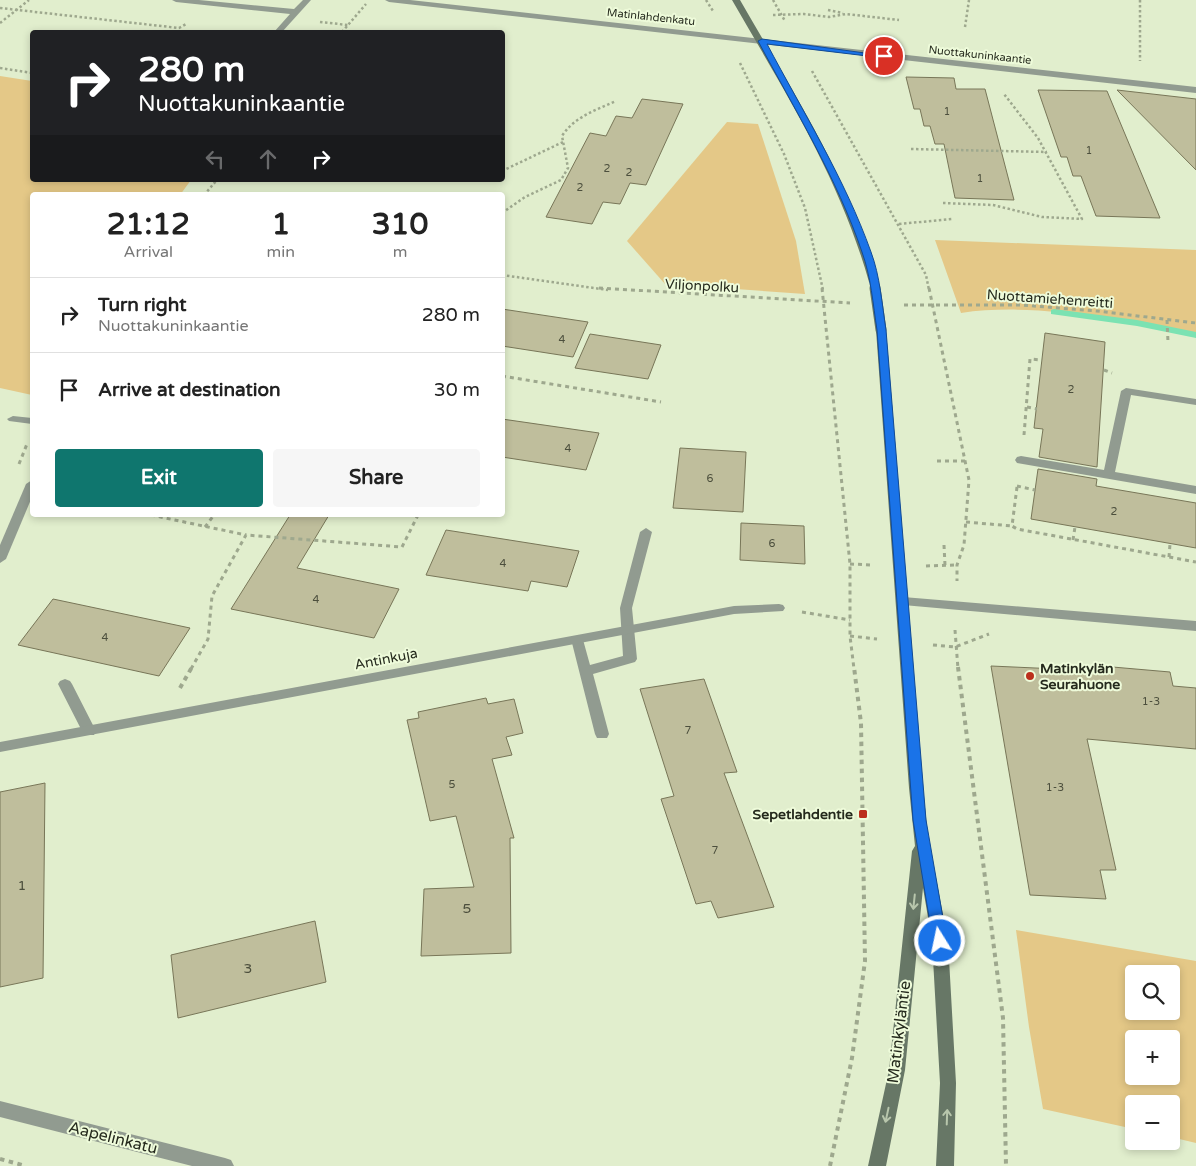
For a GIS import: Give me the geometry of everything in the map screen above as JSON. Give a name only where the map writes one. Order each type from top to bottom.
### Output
[{"type":"main road","name":"Matinkyläntie","points":[[736,0],[762,41],[842,190],[867,253],[874,282],[881,330],[921,836],[940,941],[948,1083],[944,1166]]},
{"type":"main road","name":"Matinkyläntie","points":[[876,1166],[897,1070],[921,836]]},
{"type":"street","points":[[176,0],[296,12]]},
{"type":"street","points":[[280,30],[307,0]]},
{"type":"street","name":"Matinlahdenkatu","points":[[388,0],[762,41]]},
{"type":"street","name":"Nuottakuninkaantie","points":[[762,41],[1196,90]]},
{"type":"street","points":[[1109,474],[1126,391],[1196,402]]},
{"type":"street","points":[[13,419],[30,421]]},
{"type":"street","points":[[1021,460],[1196,490]]},
{"type":"street","points":[[0,559],[30,489]]},
{"type":"street","points":[[585,670],[630,659],[626,608],[646,532]]},
{"type":"street","points":[[903,600],[1196,626]]},
{"type":"street","name":"Antinkuja","points":[[0,747],[734,610],[779,608]]},
{"type":"street","points":[[577,639],[602,734]]},
{"type":"street","points":[[66,684],[89,730]]},
{"type":"street","name":"Aapelinkatu","points":[[0,1110],[225,1166]]},
{"type":"path","points":[[0,23],[29,0]]},
{"type":"path","points":[[344,30],[370,0]]},
{"type":"path","points":[[706,0],[726,36],[784,154],[805,208],[825,302],[850,564],[850,620],[861,724],[865,961],[852,1058],[830,1166]]},
{"type":"path","points":[[773,0],[926,275],[934,305],[969,480],[964,545],[957,565],[955,647],[1003,1018],[1006,1166]]},
{"type":"path","points":[[965,27],[969,0]]},
{"type":"path","points":[[1140,0],[1141,84]]},
{"type":"path","points":[[0,8],[179,28],[184,26],[208,4]]},
{"type":"path","points":[[828,10],[899,20]]},
{"type":"path","points":[[782,14],[829,17],[846,14]]},
{"type":"path","points":[[0,68],[30,73]]},
{"type":"path","points":[[943,203],[993,205],[1042,217],[1082,219],[1046,152],[1009,98]]},
{"type":"path","points":[[505,211],[525,197],[561,180],[568,168],[562,136],[565,129],[616,100]]},
{"type":"path","points":[[505,170],[563,142]]},
{"type":"path","points":[[911,149],[1046,152]]},
{"type":"path","points":[[207,192],[215,182]]},
{"type":"path","points":[[899,224],[952,219]]},
{"type":"path","name":"Viljonpolku","points":[[505,275],[619,291],[854,303]]},
{"type":"path","name":"Nuottamiehenreitti","points":[[901,305],[1021,306],[1097,311],[1196,323]]},
{"type":"path","points":[[1166,320],[1168,342]]},
{"type":"path","points":[[1012,526],[1027,407],[1030,359],[1042,360]]},
{"type":"path","points":[[505,376],[662,402]]},
{"type":"path","points":[[1027,407],[1036,409]]},
{"type":"path","points":[[937,461],[965,461]]},
{"type":"path","points":[[1017,487],[1035,490]]},
{"type":"path","points":[[160,517],[246,535],[402,547],[417,517]]},
{"type":"path","points":[[205,527],[212,517]]},
{"type":"path","points":[[966,522],[1012,526],[1024,531],[1196,562]]},
{"type":"path","points":[[1073,540],[1075,527]]},
{"type":"path","points":[[164,717],[208,639],[212,596],[246,535]]},
{"type":"path","points":[[1169,557],[1170,544]]},
{"type":"path","points":[[944,545],[945,565]]},
{"type":"path","points":[[779,608],[850,620]]},
{"type":"path","points":[[0,1159],[26,1166]]},
{"type":"shaded area","points":[[0,76],[30,81],[30,182],[190,182],[182,192],[30,192],[30,395],[0,388]]},
{"type":"shaded area","points":[[727,122],[758,124],[796,241],[805,294],[665,284],[627,241]]},
{"type":"shaded area","points":[[935,240],[1196,250],[1196,335],[1109,319],[1048,311],[989,310],[961,313]]},
{"type":"shaded area","points":[[1016,930],[1196,961],[1196,1143],[1180,1139],[1180,1095],[1125,1095],[1125,1127],[1043,1109],[1029,1027]]},
{"type":"building","points":[[906,77],[954,78],[956,89],[985,89],[1014,200],[955,198],[944,144],[935,144],[930,126],[924,126],[920,109],[914,109]]},
{"type":"building","points":[[1038,90],[1107,91],[1160,218],[1096,216],[1081,176],[1073,176],[1067,157],[1061,157]]},
{"type":"building","points":[[1117,90],[1196,99],[1196,170]]},
{"type":"building","points":[[642,99],[683,104],[646,185],[630,183],[620,204],[603,202],[592,224],[546,217],[590,133],[606,136],[616,116],[632,118]]},
{"type":"building","points":[[505,309],[588,322],[573,357],[505,346]]},
{"type":"building","points":[[1045,333],[1105,342],[1097,467],[1039,457],[1043,429],[1034,428]]},
{"type":"building","points":[[590,334],[661,345],[648,379],[575,368]]},
{"type":"building","points":[[505,419],[599,433],[586,470],[505,457]]},
{"type":"building","points":[[680,448],[746,452],[743,512],[673,508]]},
{"type":"building","points":[[1038,469],[1097,479],[1096,486],[1196,503],[1196,548],[1031,519]]},
{"type":"building","points":[[289,517],[328,517],[297,568],[399,589],[374,638],[231,609]]},
{"type":"building","points":[[741,523],[804,526],[805,564],[740,560]]},
{"type":"building","points":[[446,530],[579,551],[567,587],[531,581],[528,591],[426,575]]},
{"type":"building","points":[[53,599],[190,628],[159,676],[18,645]]},
{"type":"building","points":[[991,666],[1102,671],[1101,666],[1170,672],[1173,686],[1196,688],[1196,749],[1087,739],[1116,870],[1100,870],[1106,899],[1030,895]]},
{"type":"building","points":[[704,679],[737,772],[724,773],[774,907],[718,918],[711,901],[696,904],[661,799],[674,796],[640,689]]},
{"type":"building","points":[[486,698],[488,704],[514,699],[523,733],[506,737],[512,755],[492,759],[514,838],[510,838],[511,953],[421,956],[424,889],[474,887],[456,816],[430,821],[407,720],[419,718],[418,712]]},
{"type":"building","points":[[45,783],[43,978],[0,987],[0,792]]},
{"type":"building","points":[[315,921],[326,982],[178,1018],[171,955]]},
{"type":"waterway","points":[[1054,312],[1137,323],[1196,335]]},
{"type":"place","name":"Matinkylän Seurahuone","points":[[1030,676]]},
{"type":"place","name":"Sepetlahdentie","points":[[863,814]]},
{"type":"route","points":[[884,56],[762,41],[842,190],[867,253],[874,282],[881,330],[919,820],[940,941]]}]
